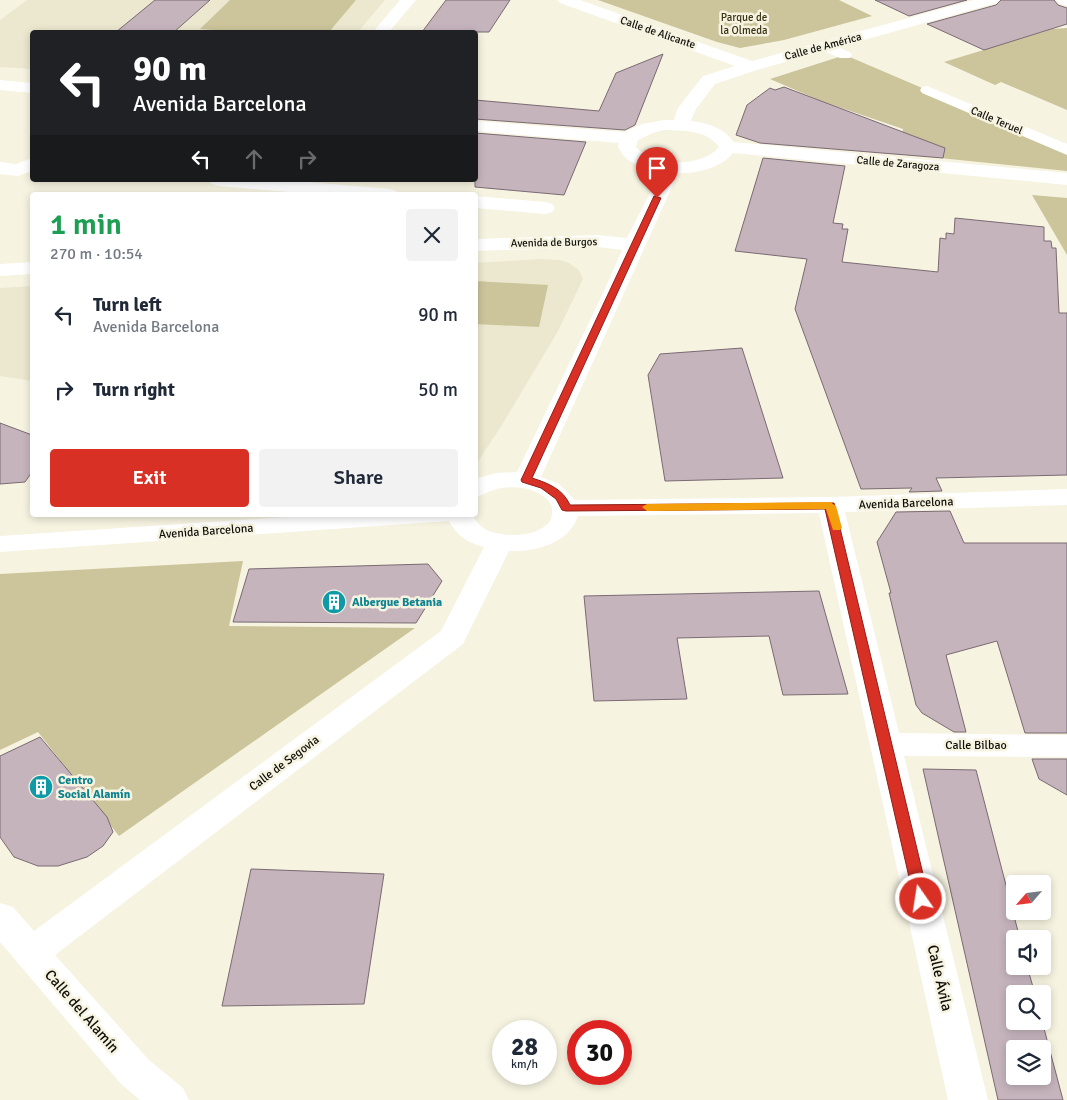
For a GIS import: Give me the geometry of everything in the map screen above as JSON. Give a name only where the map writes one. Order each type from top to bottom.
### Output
[{"type":"street","points":[[383,30],[408,0]]},
{"type":"street","name":"Calle de Alicante","points":[[565,0],[751,66]]},
{"type":"street","name":"Calle de América","points":[[681,125],[688,108],[709,80],[751,66],[991,0]]},
{"type":"street","points":[[824,46],[845,55]]},
{"type":"street","points":[[0,85],[30,88]]},
{"type":"street","name":"Calle Teruel","points":[[927,90],[1067,150]]},
{"type":"street","points":[[478,126],[629,138],[648,128],[681,125],[714,133],[724,140],[728,148],[724,156],[712,162],[693,166],[672,167],[651,163],[635,156],[627,148],[629,138]]},
{"type":"street","name":"Calle de Zaragoza","points":[[728,148],[1067,179]]},
{"type":"street","points":[[0,188],[17,167]]},
{"type":"street","points":[[526,480],[672,167]]},
{"type":"street","points":[[242,182],[355,192]]},
{"type":"street","points":[[478,202],[545,208]]},
{"type":"street","name":"Avenida de Burgos","points":[[478,245],[598,241],[634,245]]},
{"type":"street","points":[[0,270],[30,268]]},
{"type":"street","points":[[461,517],[467,529],[479,536],[500,542],[519,543],[545,536],[557,529],[564,519],[566,508],[561,497],[545,486],[526,480],[506,479],[478,488]]},
{"type":"street","name":"Avenida Barcelona","points":[[566,508],[830,506],[1067,497]]},
{"type":"street","name":"Calle Ávila","points":[[830,506],[968,1100]]},
{"type":"street","name":"Avenida Barcelona","points":[[0,544],[412,517]]},
{"type":"street","name":"Calle de Segovia","points":[[31,953],[453,637],[500,542]]},
{"type":"street","name":"Calle Bilbao","points":[[885,744],[1067,746]]},
{"type":"street","name":"Calle del Alamín","points":[[0,917],[135,1072],[170,1100]]},
{"type":"shaded area","points":[[27,0],[385,0],[360,30],[30,30],[30,69],[0,67],[0,20]]},
{"type":"shaded area","points":[[541,259],[560,260],[569,263],[579,270],[583,279],[558,331],[478,461],[478,263]]},
{"type":"shaded area","points":[[30,286],[30,381],[0,376],[0,288]]},
{"type":"green space","points":[[230,0],[356,0],[331,30],[200,29]]},
{"type":"green space","name":"Parque de la Olmeda","points":[[598,0],[839,0],[872,16],[784,40],[740,48],[717,42]]},
{"type":"green space","points":[[1067,28],[1067,110],[1001,82],[995,85],[944,62],[1052,29]]},
{"type":"green space","points":[[845,55],[1067,150],[1067,171],[901,154],[903,129],[821,101],[770,79]]},
{"type":"green space","points":[[1032,195],[1067,198],[1067,255]]},
{"type":"green space","points":[[478,281],[548,285],[539,327],[478,324]]},
{"type":"green space","points":[[243,561],[229,626],[415,628],[119,836],[38,732],[0,750],[0,574]]},
{"type":"building","points":[[155,0],[210,0],[176,30],[118,30]]},
{"type":"building","points":[[446,0],[510,0],[489,32],[478,32],[478,30],[424,30]]},
{"type":"building","points":[[875,0],[967,0],[909,16]]},
{"type":"building","points":[[1001,0],[1054,0],[1058,5],[1067,8],[1067,24],[984,50],[927,24],[996,5]]},
{"type":"building","points":[[663,54],[635,125],[625,130],[478,119],[478,100],[599,111],[616,73]]},
{"type":"building","points":[[784,87],[945,148],[943,158],[760,143],[736,135],[747,105],[770,88],[775,90]]},
{"type":"building","points":[[478,133],[586,142],[564,195],[475,187],[475,182],[478,182]]},
{"type":"building","points":[[763,158],[845,166],[833,223],[843,224],[842,229],[848,229],[842,262],[938,272],[940,238],[946,239],[946,233],[954,234],[955,218],[1044,227],[1044,241],[1051,241],[1052,248],[1056,248],[1059,313],[1067,313],[1067,475],[936,478],[942,491],[909,492],[912,488],[861,489],[795,309],[807,259],[735,251]]},
{"type":"building","points":[[742,348],[783,478],[665,481],[648,375],[660,354]]},
{"type":"building","points":[[0,423],[30,434],[30,475],[25,482],[0,484]]},
{"type":"building","points":[[950,511],[964,543],[1067,543],[1067,733],[1025,733],[997,641],[946,655],[966,732],[954,732],[922,713],[916,705],[889,593],[891,593],[877,542],[896,512]]},
{"type":"building","name":"Albergue Betania","points":[[428,564],[442,581],[416,623],[233,622],[249,569]]},
{"type":"building","points":[[819,591],[848,694],[783,695],[769,636],[677,638],[687,699],[594,701],[584,596]]},
{"type":"building","name":"Centro Social Alamín","points":[[40,737],[107,817],[113,832],[103,846],[87,857],[58,866],[38,866],[14,857],[0,837],[0,756]]},
{"type":"building","points":[[1032,759],[1067,759],[1067,795],[1039,779]]},
{"type":"building","points":[[923,769],[976,770],[1006,885],[1006,920],[1015,920],[1018,930],[1006,930],[1006,975],[1030,975],[1032,985],[1006,985],[1006,1030],[1044,1030],[1047,1040],[1006,1040],[1006,1085],[1051,1085],[1051,1055],[1063,1100],[998,1100]]},
{"type":"building","points":[[251,869],[384,874],[364,1004],[222,1006]]},
{"type":"slow traffic","points":[[647,507],[830,506],[836,528]]},
{"type":"place","name":"Albergue Betania","points":[[334,602]]},
{"type":"place","name":"Centro Social Alamín","points":[[41,787]]},
{"type":"route","points":[[657,198],[526,480],[545,486],[561,497],[566,508],[830,506],[921,899]]}]
